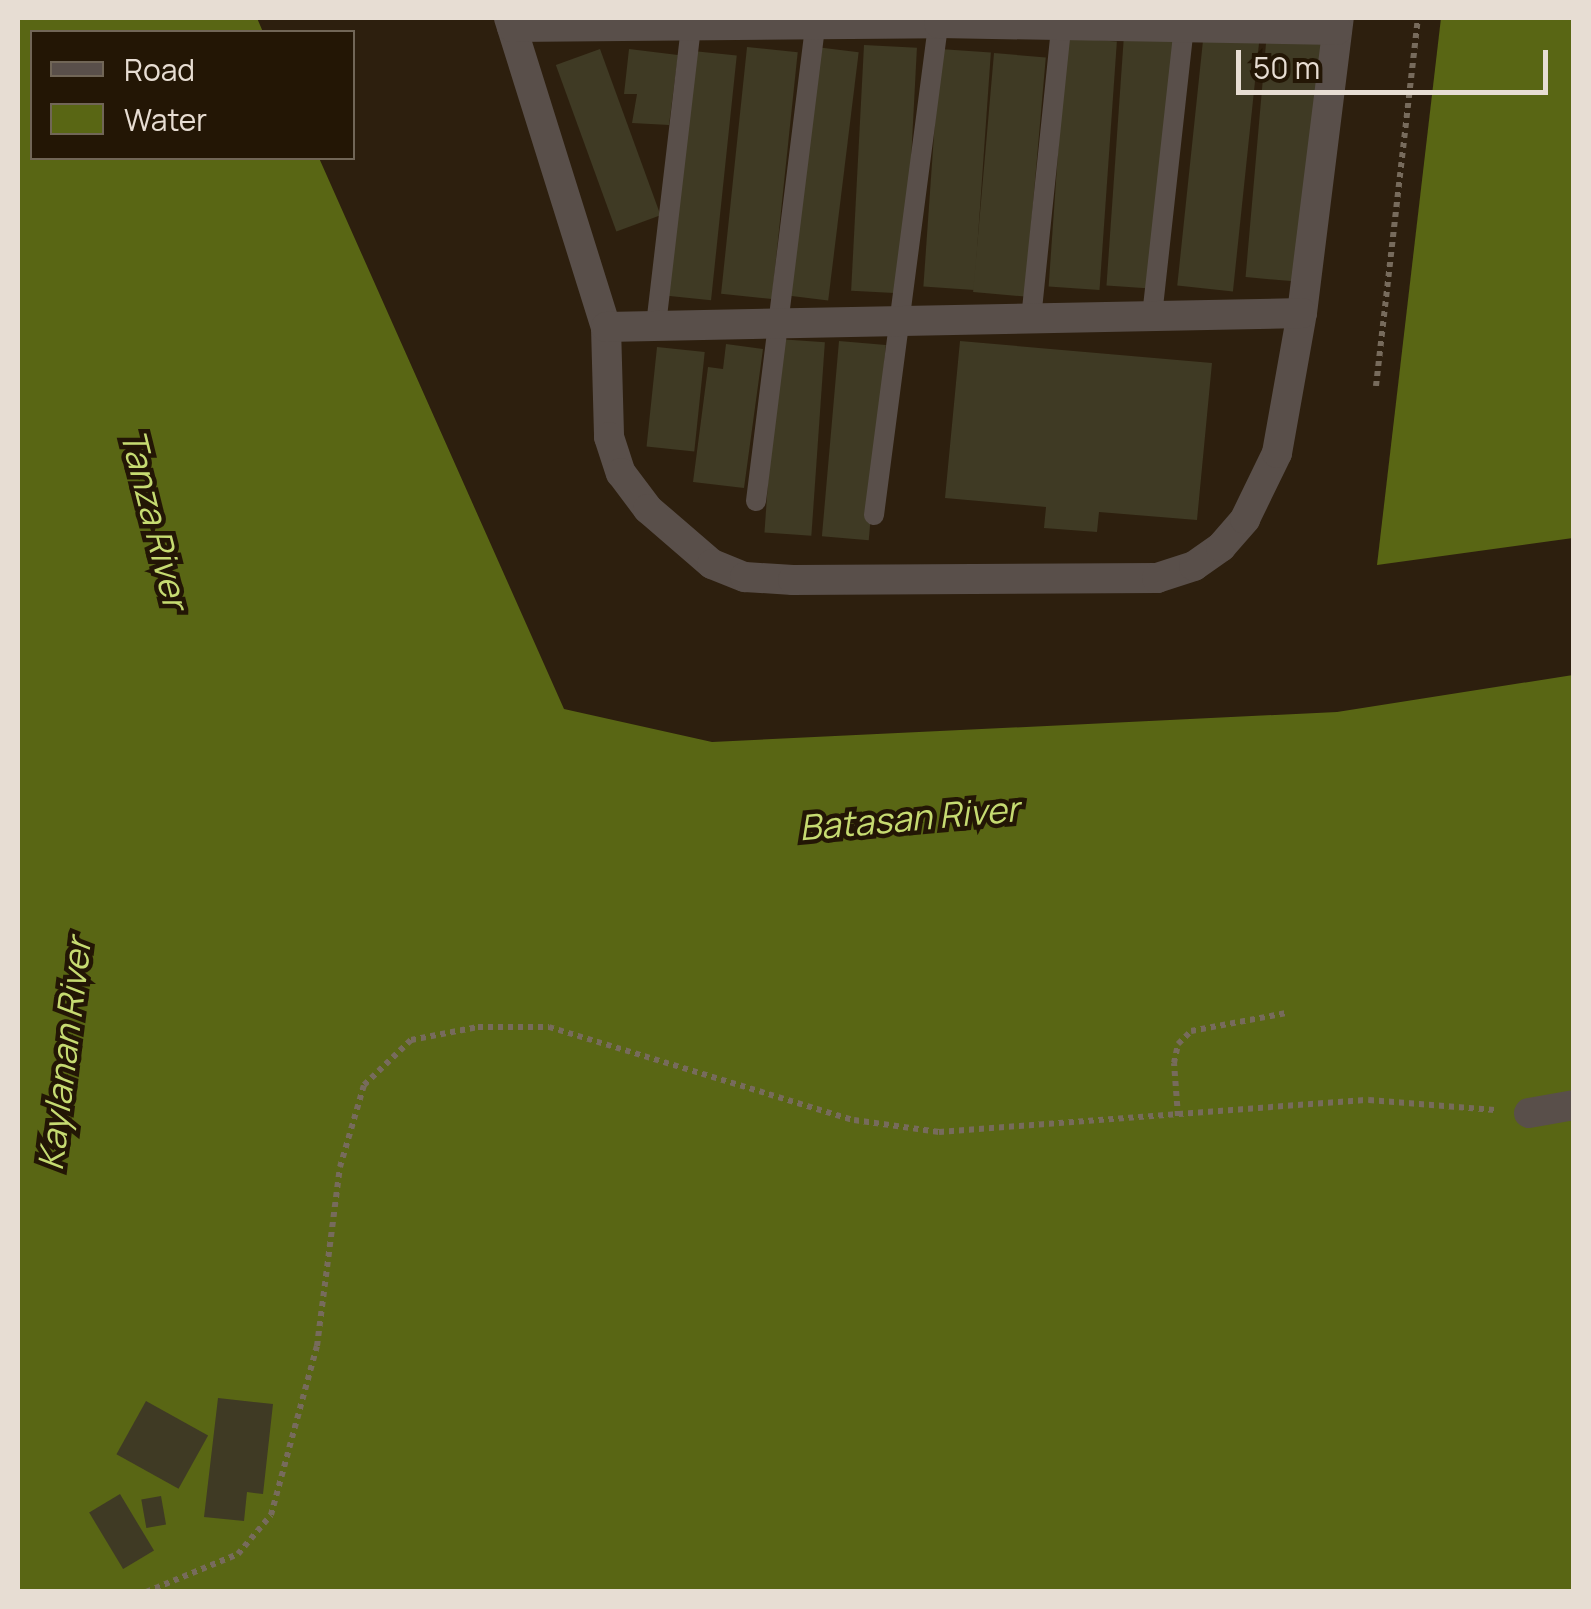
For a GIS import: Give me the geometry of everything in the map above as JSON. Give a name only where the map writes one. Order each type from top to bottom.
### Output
[{"type":"street","points":[[939,20],[1338,24],[1302,313],[1277,453],[1264,487],[1221,547],[1194,566],[1157,578],[745,577],[712,564],[648,509],[620,473],[609,437],[606,327],[510,22],[939,20]]},
{"type":"street","points":[[606,327],[1302,313]]},
{"type":"street","points":[[1529,1114],[1574,1105]]},
{"type":"lane","points":[[756,500],[773,323],[816,20]]},
{"type":"lane","points":[[874,515],[939,20]]},
{"type":"lane","points":[[656,325],[692,21]]},
{"type":"lane","points":[[1032,319],[1062,22]]},
{"type":"lane","points":[[1152,316],[1185,23]]},
{"type":"path","points":[[1376,386],[1418,18]]},
{"type":"path","points":[[1178,1116],[1174,1062],[1178,1044],[1192,1031],[1286,1013]]},
{"type":"path","points":[[146,1592],[238,1554],[271,1515],[317,1346],[340,1167],[364,1086],[411,1040],[478,1027],[549,1027],[854,1120],[940,1132],[1369,1100],[1529,1114]]},
{"type":"water","points":[[18,18],[257,18],[262,30],[30,30],[30,160],[320,160],[564,709],[712,742],[1337,712],[1573,675],[1573,1591],[18,1591]]},
{"type":"water","points":[[1441,18],[1573,18],[1573,538],[1377,565]]},
{"type":"building","points":[[1204,31],[1260,37],[1233,291],[1177,286]]},
{"type":"building","points":[[1267,32],[1327,37],[1305,282],[1246,277]]},
{"type":"building","points":[[1124,35],[1175,39],[1157,289],[1106,285]]},
{"type":"building","points":[[1066,38],[1117,42],[1100,290],[1049,286]]},
{"type":"building","points":[[864,45],[917,48],[904,293],[851,291]]},
{"type":"building","points":[[747,47],[798,52],[772,299],[721,294]]},
{"type":"building","points":[[816,47],[859,52],[828,300],[786,295]]},
{"type":"building","points":[[600,49],[661,215],[616,231],[556,65]]},
{"type":"building","points":[[629,49],[678,55],[669,125],[632,123],[637,94],[624,94]]},
{"type":"building","points":[[940,49],[991,53],[974,290],[923,286]]},
{"type":"building","points":[[693,51],[737,56],[711,300],[667,296]]},
{"type":"building","points":[[994,53],[1046,58],[1025,297],[973,292]]},
{"type":"building","points":[[778,339],[825,342],[811,536],[764,533]]},
{"type":"building","points":[[839,341],[886,345],[869,540],[822,536]]},
{"type":"building","points":[[960,341],[1212,363],[1197,520],[1099,512],[1097,532],[1044,528],[1046,507],[945,498]]},
{"type":"building","points":[[726,344],[763,349],[744,488],[693,482],[708,367],[723,369]]},
{"type":"building","points":[[657,347],[705,352],[694,451],[647,446]]},
{"type":"building","points":[[218,1398],[273,1404],[263,1494],[247,1492],[244,1521],[204,1517]]},
{"type":"building","points":[[146,1401],[208,1435],[179,1489],[116,1454]]},
{"type":"building","points":[[120,1494],[154,1551],[123,1569],[89,1513]]},
{"type":"building","points":[[161,1496],[166,1525],[146,1528],[141,1499]]},
{"type":"water label","name":"Tanza River","points":[[155,519]]},
{"type":"water label","name":"Batasan River","points":[[909,818]]},
{"type":"water label","name":"Kaylanan River","points":[[64,1054]]}]
